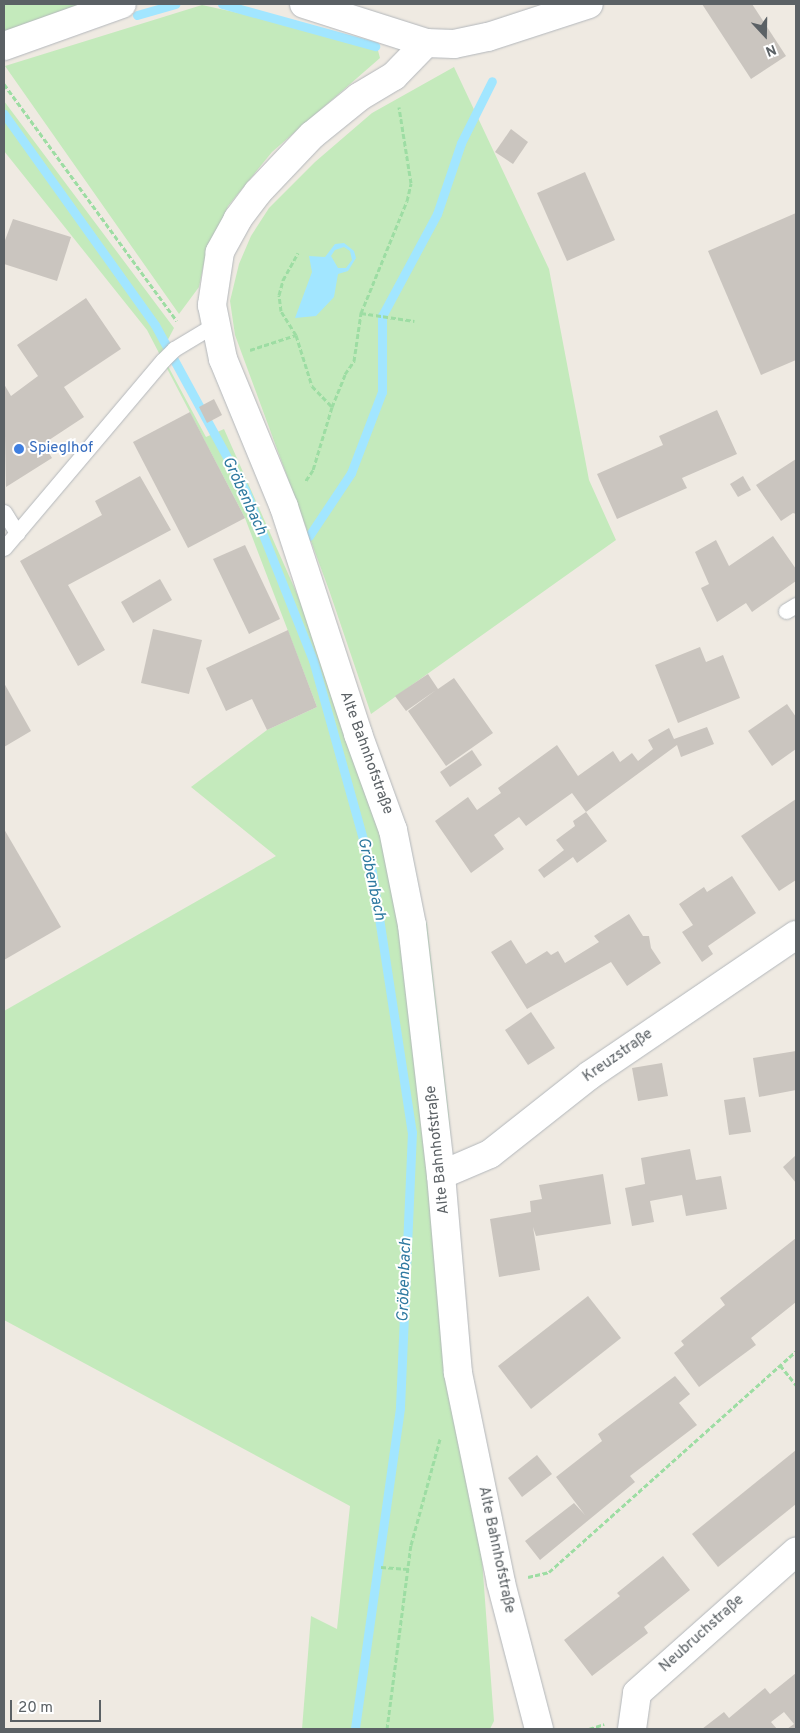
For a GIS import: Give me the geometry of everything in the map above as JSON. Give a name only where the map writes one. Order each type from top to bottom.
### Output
[{"type":"street","points":[[4,46],[122,4]]},
{"type":"street","points":[[304,4],[426,43],[454,44],[488,37],[583,5]]},
{"type":"street","name":"Alte Bahnhofstraße","points":[[426,43],[394,76],[359,97],[312,136],[264,184],[238,219],[220,252],[213,283],[214,324],[223,359],[284,506],[358,734],[394,830],[412,924],[441,1175],[458,1373],[501,1583],[539,1729]]},
{"type":"street","name":"Kreuzstraße","points":[[441,1175],[490,1154],[590,1075],[796,935]]},
{"type":"street","name":"Neubruchstraße","points":[[632,1729],[637,1693],[796,1552]]},
{"type":"lane","points":[[4,548],[162,360],[174,349],[214,324]]},
{"type":"lane","points":[[4,512],[17,533]]},
{"type":"path","points":[[284,506],[313,470],[332,407],[345,374],[354,361],[361,313],[407,201],[411,183],[394,76]]},
{"type":"path","points":[[4,84],[179,324],[214,324]]},
{"type":"path","points":[[298,253],[283,280],[279,295],[281,311],[296,335],[312,386],[332,407]]},
{"type":"path","points":[[361,313],[377,318],[414,321]]},
{"type":"path","points":[[223,359],[296,335]]},
{"type":"path","points":[[501,1583],[549,1572],[796,1351]]},
{"type":"path","points":[[780,1365],[796,1385]]},
{"type":"path","points":[[387,1729],[411,1545],[443,1430]]},
{"type":"path","points":[[381,1567],[408,1569]]},
{"type":"green space","points":[[4,4],[92,4],[4,32]]},
{"type":"green space","points":[[202,5],[376,43],[380,58],[272,152],[228,206],[204,263],[199,287],[179,314],[5,66]]},
{"type":"green space","points":[[454,67],[549,269],[589,480],[616,540],[371,714],[329,590],[235,335],[230,301],[239,264],[251,236],[269,208],[315,162],[372,113]]},
{"type":"green space","points":[[4,101],[174,328],[161,353],[206,437],[224,429],[298,596],[352,742],[427,924],[449,1116],[494,1721],[490,1729],[302,1729],[311,1616],[337,1629],[350,1506],[4,1320],[4,1011],[276,856],[191,787],[267,730],[317,707],[245,518],[147,330],[4,151]]},
{"type":"water","points":[[344,243],[354,251],[356,258],[348,271],[338,274],[334,297],[316,316],[295,318],[312,272],[309,256],[325,257],[335,244]],"holes":[[[344,247],[350,251],[352,260],[346,268],[338,268],[331,256],[335,250]]]},
{"type":"building","points":[[702,4],[752,4],[786,56],[751,79]]},
{"type":"building","points":[[511,129],[528,142],[513,164],[495,152]]},
{"type":"building","points":[[585,172],[615,240],[567,261],[537,193]]},
{"type":"building","points":[[796,213],[796,360],[761,375],[708,251]]},
{"type":"building","points":[[13,219],[71,237],[57,281],[4,264],[4,243]]},
{"type":"building","points":[[86,298],[121,349],[64,387],[84,417],[43,444],[52,458],[6,487],[4,384],[11,396],[38,376],[17,345]]},
{"type":"building","points":[[214,399],[222,415],[207,423],[199,407]]},
{"type":"building","points":[[717,410],[737,454],[682,478],[687,488],[617,519],[597,474],[663,445],[659,436]]},
{"type":"building","points":[[190,412],[245,518],[188,548],[133,442]]},
{"type":"building","points":[[796,459],[796,514],[793,513],[781,521],[756,485]]},
{"type":"building","points":[[140,476],[171,530],[68,585],[105,650],[78,666],[20,561],[102,515],[95,501]]},
{"type":"building","points":[[743,476],[751,490],[738,497],[730,484]]},
{"type":"building","points":[[773,536],[796,569],[796,581],[752,612],[746,603],[717,622],[701,588],[709,584],[695,552],[716,540],[729,566]]},
{"type":"building","points":[[245,545],[280,619],[249,634],[213,559]]},
{"type":"building","points":[[160,579],[172,600],[133,623],[121,602]]},
{"type":"building","points":[[153,629],[202,640],[189,694],[141,683]]},
{"type":"building","points":[[288,630],[317,707],[267,730],[252,699],[226,711],[206,668]]},
{"type":"building","points":[[700,647],[706,662],[723,655],[740,698],[678,723],[655,665]]},
{"type":"building","points":[[428,674],[438,689],[454,678],[493,733],[446,766],[408,711],[436,690],[406,711],[395,696]]},
{"type":"building","points":[[4,683],[31,731],[4,747]]},
{"type":"building","points":[[787,704],[796,717],[796,749],[772,766],[748,731]]},
{"type":"building","points":[[707,727],[714,744],[681,757],[677,745],[586,812],[572,793],[526,826],[519,817],[494,835],[504,849],[471,873],[435,821],[468,797],[477,810],[501,793],[498,788],[557,745],[578,776],[613,751],[620,762],[632,753],[638,761],[653,749],[648,740],[669,728],[674,739]]},
{"type":"building","points":[[472,750],[482,765],[450,787],[440,772]]},
{"type":"building","points":[[796,799],[796,880],[779,891],[741,836]]},
{"type":"building","points":[[586,812],[607,841],[577,863],[573,857],[544,878],[538,870],[564,850],[556,840],[575,826],[573,821]]},
{"type":"building","points":[[4,829],[61,927],[4,960]]},
{"type":"building","points":[[732,876],[756,913],[708,946],[713,954],[702,962],[682,932],[693,925],[679,904],[704,887],[707,892]]},
{"type":"building","points":[[629,914],[643,936],[649,936],[651,948],[661,963],[627,986],[611,962],[527,1009],[491,952],[511,940],[526,964],[547,951],[551,955],[558,951],[565,963],[599,942],[594,936]]},
{"type":"building","points":[[531,1012],[555,1048],[528,1065],[505,1030]]},
{"type":"building","points":[[796,1051],[796,1090],[759,1097],[753,1058]]},
{"type":"building","points":[[662,1063],[668,1096],[638,1101],[632,1068]]},
{"type":"building","points":[[745,1097],[751,1132],[729,1135],[724,1100]]},
{"type":"building","points":[[690,1149],[696,1180],[721,1176],[727,1209],[686,1216],[682,1195],[650,1201],[654,1222],[632,1226],[625,1188],[645,1184],[641,1158]]},
{"type":"building","points":[[796,1155],[796,1183],[783,1167]]},
{"type":"building","points":[[603,1174],[611,1224],[536,1236],[533,1227],[540,1270],[499,1277],[490,1219],[531,1212],[530,1201],[542,1199],[539,1185]]},
{"type":"building","points":[[796,1238],[796,1302],[751,1338],[756,1345],[699,1387],[674,1353],[684,1345],[681,1341],[725,1305],[720,1298]]},
{"type":"building","points":[[588,1296],[621,1338],[531,1409],[498,1366]]},
{"type":"building","points":[[675,1376],[690,1394],[679,1403],[697,1425],[630,1476],[635,1482],[540,1560],[525,1541],[574,1503],[585,1515],[556,1477],[602,1441],[598,1434]]},
{"type":"building","points":[[796,1450],[796,1504],[718,1567],[692,1534]]},
{"type":"building","points":[[537,1455],[552,1474],[522,1497],[508,1478]]},
{"type":"building","points":[[663,1556],[690,1590],[644,1627],[648,1633],[592,1676],[564,1640],[620,1596],[617,1593]]},
{"type":"building","points":[[796,1673],[796,1729],[787,1729],[794,1724],[784,1712],[771,1722],[777,1729],[702,1729],[724,1712],[729,1718],[765,1688],[770,1694]]},
{"type":"waterway","name":"Gröbenbach","points":[[137,15],[175,4]]},
{"type":"waterway","name":"Gröbenbach","points":[[222,4],[375,46]]},
{"type":"waterway","name":"Gröbenbach","points":[[309,536],[351,473],[382,392],[382,316],[437,214],[461,143],[492,81]]},
{"type":"waterway","name":"Gröbenbach","points":[[4,114],[155,325],[246,492],[313,660],[372,872],[412,1132],[400,1408],[355,1729]]},
{"type":"place","name":"Spieglhof","points":[[19,449]]}]
